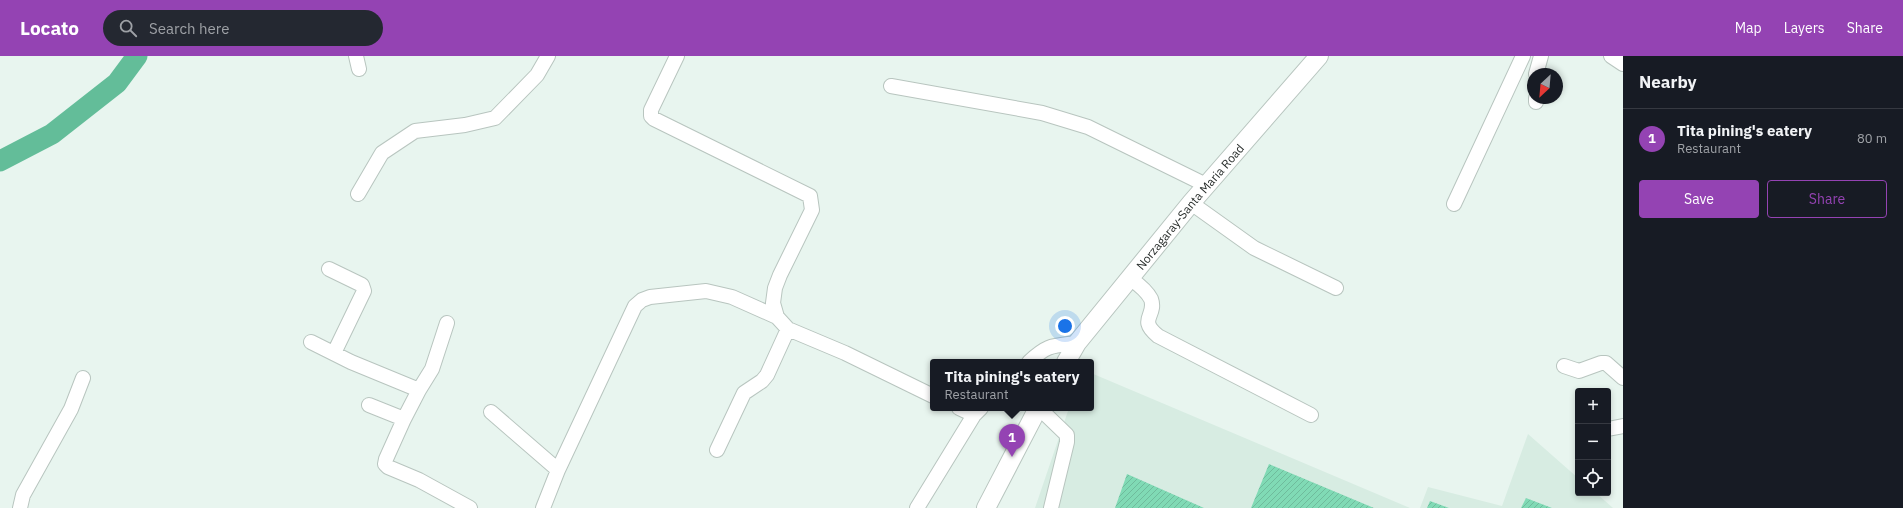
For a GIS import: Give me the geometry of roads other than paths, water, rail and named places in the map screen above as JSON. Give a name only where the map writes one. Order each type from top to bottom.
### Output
[{"type":"main road","name":"Norzagaray-Santa Maria Road","points":[[1068,359],[1077,343],[1131,279],[1191,203],[1319,56]]},
{"type":"main road","points":[[986,508],[1036,411]]},
{"type":"street","points":[[358,194],[382,154],[415,131],[465,125],[494,118],[537,74],[548,56]]},
{"type":"street","points":[[677,56],[651,110],[651,116],[654,119],[810,196],[812,210],[775,288],[773,303],[777,317]]},
{"type":"street","points":[[1454,204],[1523,56]]},
{"type":"street","points":[[1538,68],[1541,56]]},
{"type":"street","points":[[1611,56],[1623,64]]},
{"type":"street","points":[[891,86],[1042,113],[1088,127],[1206,185]]},
{"type":"street","points":[[1191,203],[1254,248],[1336,288]]},
{"type":"street","points":[[329,269],[362,284],[364,291],[334,353]]},
{"type":"street","points":[[1131,279],[1150,298],[1152,305],[1148,324],[1150,329],[1158,336],[1311,415]]},
{"type":"street","points":[[543,508],[558,470],[635,306],[642,300],[650,297],[706,292],[732,297],[777,317],[788,329],[845,353],[930,395]]},
{"type":"street","points":[[447,323],[432,369],[404,419],[385,464],[388,467],[419,480],[470,508]]},
{"type":"street","points":[[717,450],[744,393],[762,381],[767,375],[788,329]]},
{"type":"street","points":[[312,342],[351,362],[419,390]]},
{"type":"street","points":[[1032,359],[1042,349],[1077,343]]},
{"type":"street","points":[[1564,366],[1579,371],[1600,363],[1606,363],[1623,378]]},
{"type":"street","points":[[20,508],[23,495],[71,409],[83,378]]},
{"type":"street","points":[[369,405],[404,419]]},
{"type":"street","points":[[1041,411],[1067,435],[1067,442],[1051,508]]},
{"type":"street","points":[[491,412],[558,470]]},
{"type":"street","points":[[917,508],[977,412]]},
{"type":"street","points":[[1611,428],[1623,426]]},
{"type":"waterway","points":[[0,161],[52,134],[117,83],[137,56]]},
{"type":"place","name":"Tita pining's eatery","points":[[1012,457]]}]
